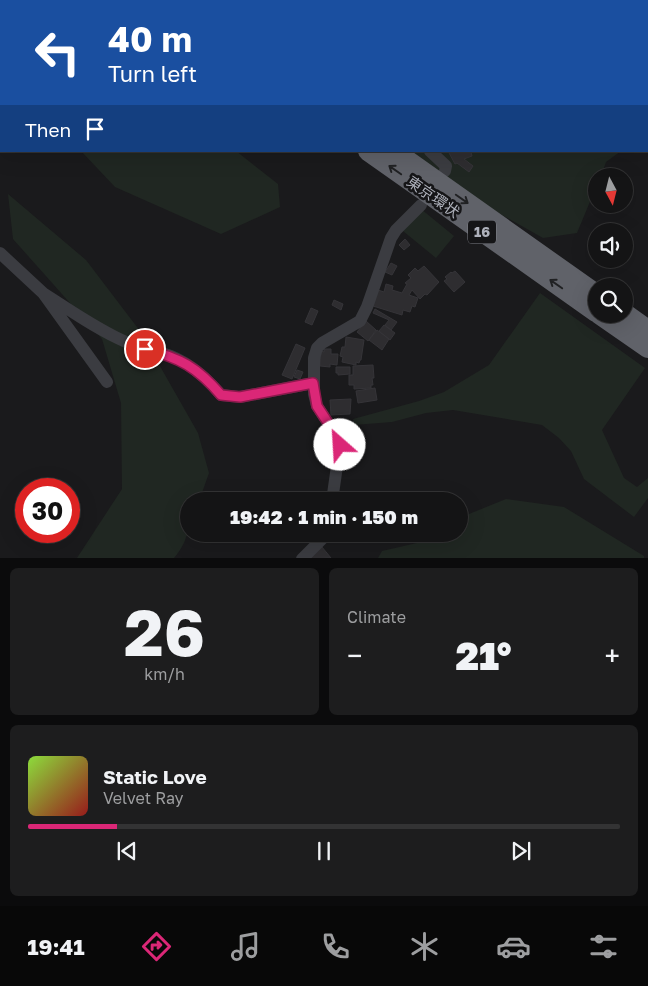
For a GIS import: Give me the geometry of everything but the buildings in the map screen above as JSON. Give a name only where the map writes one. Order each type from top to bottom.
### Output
[{"type":"highway","name":"東京環状","points":[[369,152],[588,306]]},
{"type":"highway","name":"東京環状","points":[[395,152],[588,288]]},
{"type":"highway","points":[[633,319],[648,330]]},
{"type":"highway","name":"東京環状","points":[[612,323],[648,348]]},
{"type":"street","points":[[431,152],[446,166],[446,172]]},
{"type":"street","points":[[333,492],[340,445],[338,438],[317,406],[313,383],[314,358],[317,348],[322,343],[360,321],[367,307],[390,238],[421,205]]},
{"type":"street","points":[[0,253],[43,292],[76,315],[119,339],[186,363],[202,375],[221,395],[240,397],[313,383]]},
{"type":"street","points":[[43,292],[107,382]]},
{"type":"street","points":[[302,558],[319,542]]},
{"type":"shaded area","points":[[82,152],[237,152],[278,184],[280,207],[221,234],[115,187]]},
{"type":"shaded area","points":[[409,152],[620,152],[606,162],[604,168],[588,168],[588,206],[577,233],[543,238],[470,197]]},
{"type":"shaded area","points":[[8,194],[86,260],[140,331],[198,433],[209,473],[202,492],[180,492],[180,542],[184,542],[174,558],[77,558],[122,489],[121,403],[102,339],[13,239]]},
{"type":"shaded area","points":[[421,209],[454,236],[436,258],[403,231]]},
{"type":"shaded area","points":[[540,293],[645,368],[602,430],[624,478],[637,487],[648,478],[648,498],[634,517],[584,479],[571,451],[559,438],[542,425],[453,410],[426,413],[392,422],[354,425],[353,419],[419,401],[444,392],[489,365]]},
{"type":"shaded area","points":[[506,499],[564,507],[644,556],[644,558],[378,558],[382,551],[421,542],[468,542],[469,514]]},
{"type":"route","points":[[145,349],[186,363],[202,375],[221,395],[240,397],[313,383],[317,406],[338,438],[340,445]]}]
